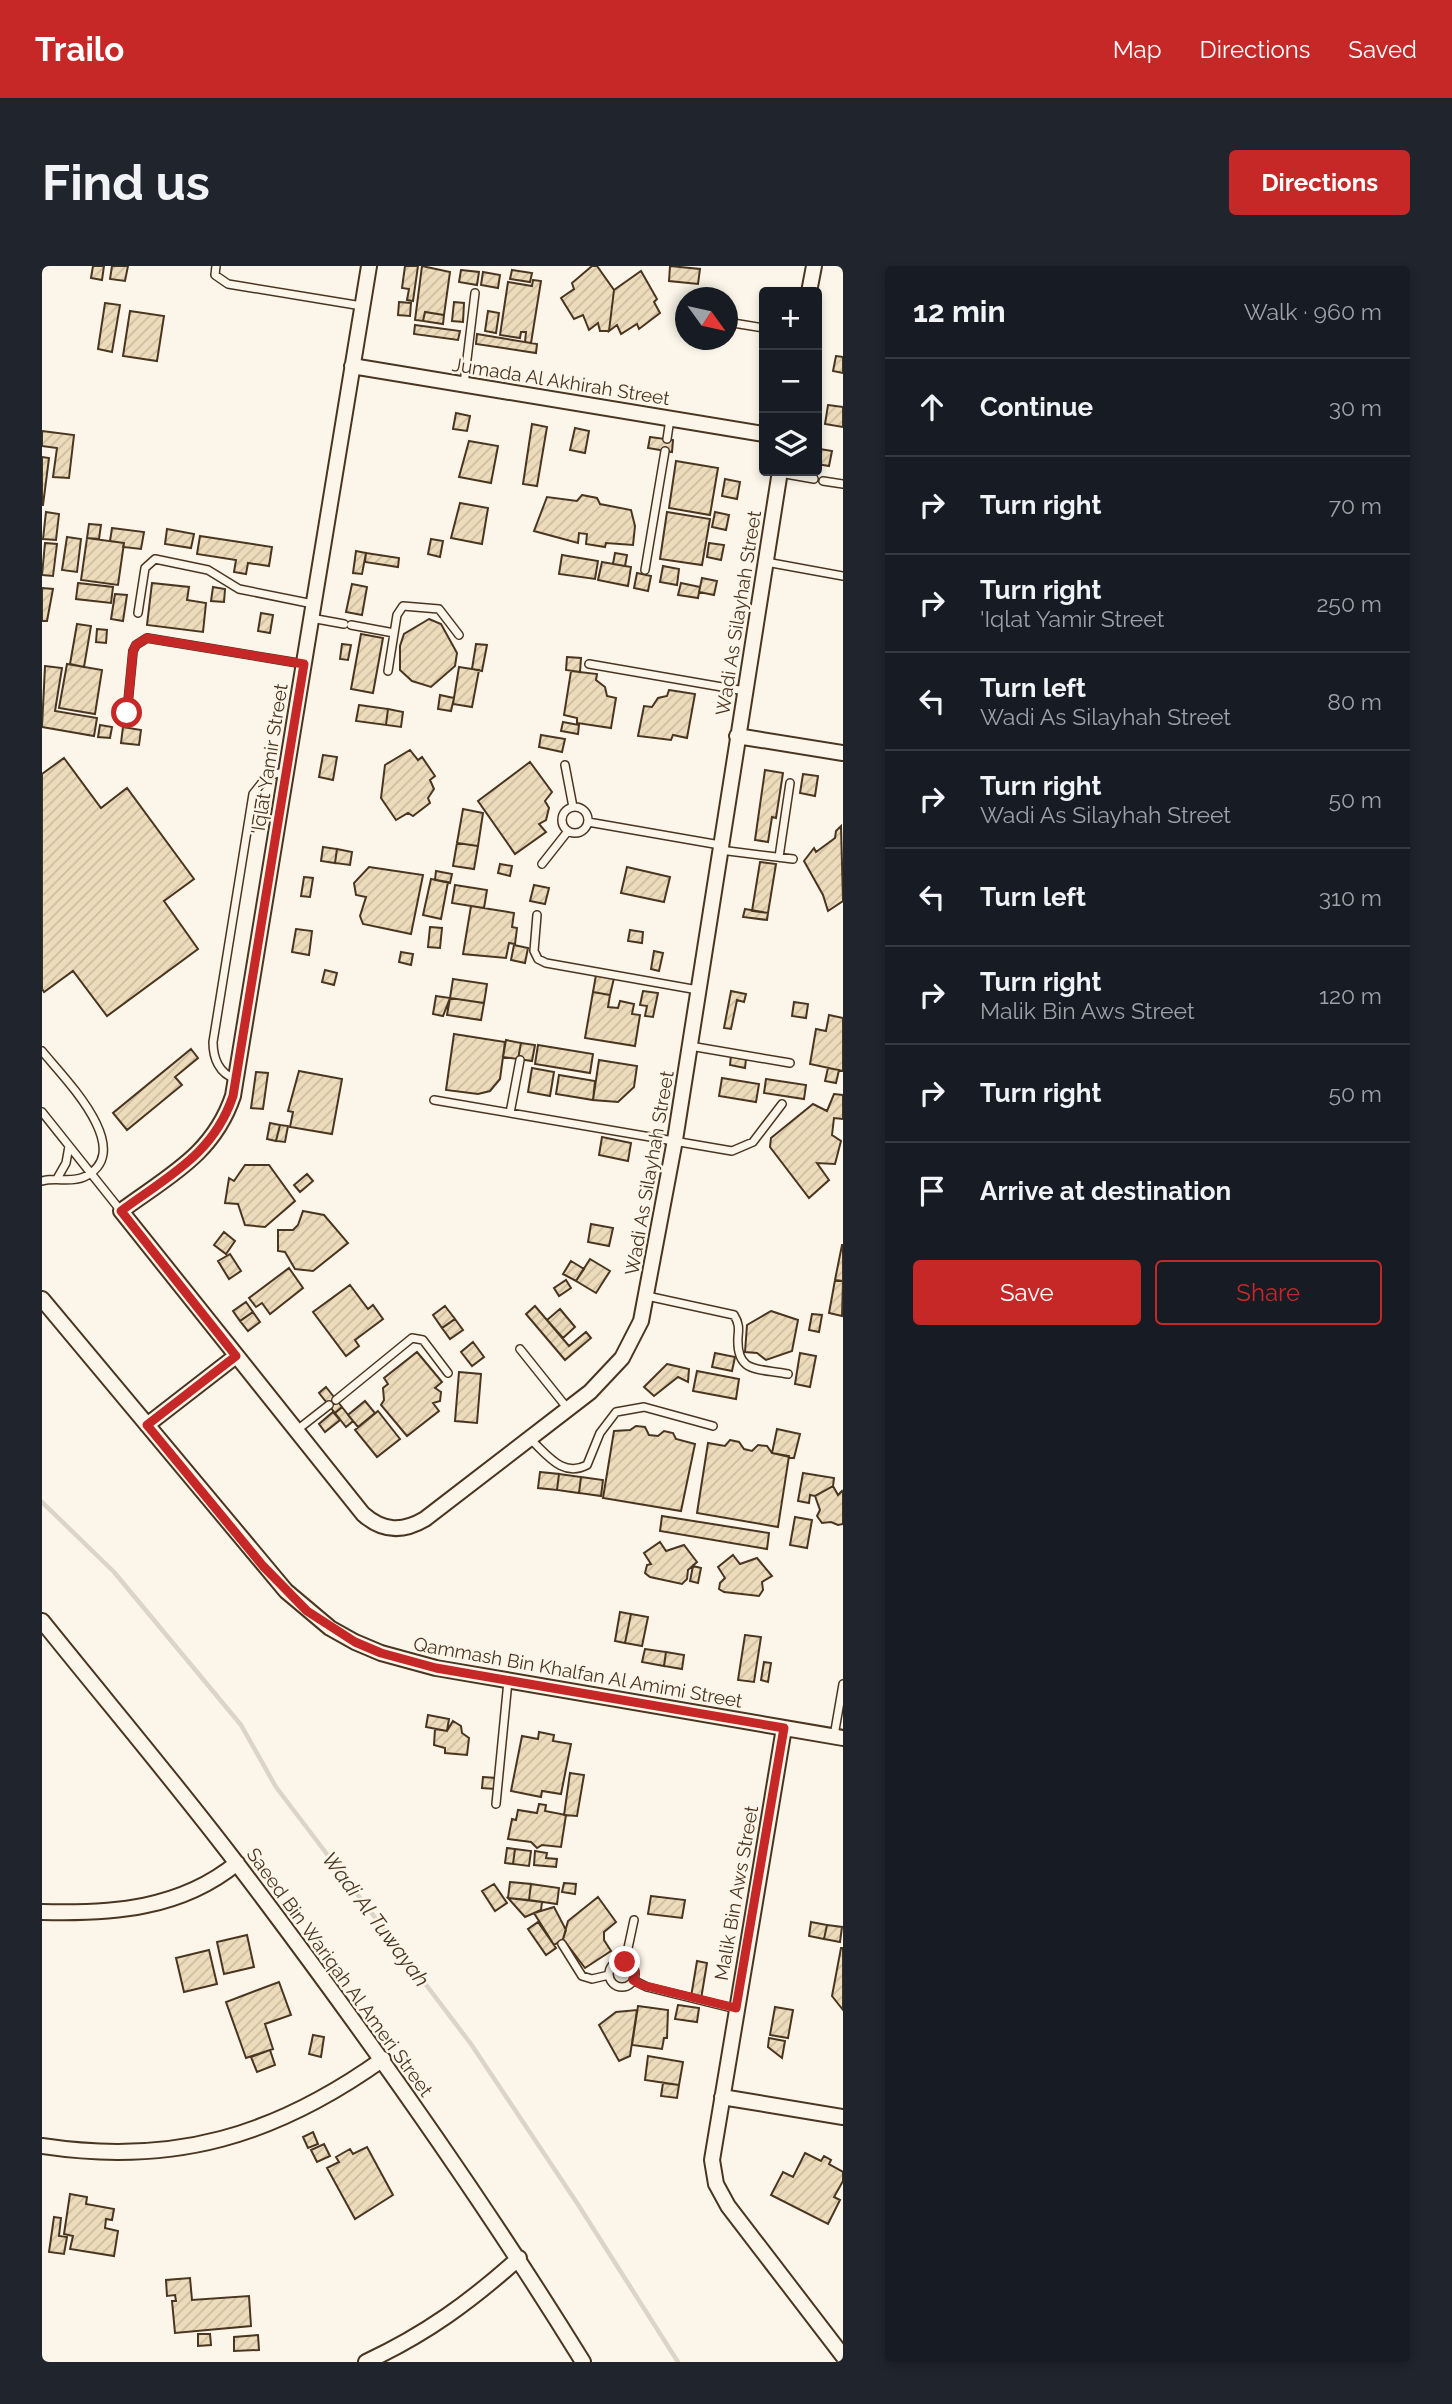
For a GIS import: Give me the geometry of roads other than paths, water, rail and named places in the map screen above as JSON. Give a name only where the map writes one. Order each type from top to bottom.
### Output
[{"type":"street","name":"'Iqlat Yamir Street","points":[[121,1211],[207,1146],[228,1110],[236,1079],[369,266]]},
{"type":"street","points":[[811,287],[814,266]]},
{"type":"street","name":"Jumada Al Akhirah Street","points":[[352,366],[759,432]]},
{"type":"street","name":"Wadi As Silayhah Street","points":[[121,1211],[363,1514],[380,1526],[405,1528],[425,1519],[608,1375],[622,1358],[641,1321],[647,1296],[675,1140],[779,476]]},
{"type":"street","points":[[737,736],[843,752]]},
{"type":"street","name":"Qammash Bin Khalfan Al Amimi Street","points":[[42,1299],[263,1566],[285,1591],[330,1628],[381,1653],[408,1662],[838,1737]]},
{"type":"street","points":[[147,1425],[236,1356]]},
{"type":"street","name":"Saeed Bin Wariqah Al Ameri Street","points":[[42,1621],[237,1863],[383,2059],[519,2259],[583,2362]]},
{"type":"street","name":"Malik Bin Aws Street","points":[[784,1728],[712,2160],[721,2196],[843,2356]]},
{"type":"street","points":[[42,1912],[83,1913],[164,1903],[218,1878],[237,1863]]},
{"type":"street","points":[[42,2146],[103,2153],[153,2151],[203,2144],[251,2131],[298,2113],[342,2088],[383,2059]]},
{"type":"street","points":[[722,2097],[843,2117]]},
{"type":"street","points":[[366,2362],[413,2340],[469,2303],[519,2259]]},
{"type":"lane","points":[[216,266],[215,275],[228,284],[362,306]]},
{"type":"lane","points":[[464,384],[475,293]]},
{"type":"lane","points":[[738,324],[759,327]]},
{"type":"lane","points":[[667,439],[670,418]]},
{"type":"lane","points":[[645,570],[665,451]]},
{"type":"lane","points":[[800,476],[843,484]]},
{"type":"lane","points":[[138,613],[145,568],[155,559],[208,570],[239,589],[348,624],[394,633]]},
{"type":"lane","points":[[766,562],[843,576]]},
{"type":"lane","points":[[388,671],[398,611],[411,605],[439,609],[460,635]]},
{"type":"lane","points":[[127,713],[133,651],[136,645],[147,638],[304,664]]},
{"type":"lane","points":[[589,663],[745,691]]},
{"type":"lane","points":[[565,765],[573,807]]},
{"type":"lane","points":[[236,1079],[226,1074],[215,1061],[213,1042],[248,822],[256,787],[268,775],[286,772]]},
{"type":"lane","points":[[779,857],[790,783]]},
{"type":"lane","points":[[573,807],[583,809],[588,822]]},
{"type":"lane","points":[[568,831],[563,817],[573,807]]},
{"type":"lane","points":[[588,822],[720,848],[793,859]]},
{"type":"lane","points":[[568,831],[583,831],[588,822]]},
{"type":"lane","points":[[542,864],[568,831]]},
{"type":"lane","points":[[537,915],[534,951],[538,959],[546,963],[698,990]]},
{"type":"lane","points":[[690,1046],[790,1063]]},
{"type":"lane","points":[[42,1051],[100,1126],[102,1151],[90,1173],[75,1180],[58,1177],[42,1180]]},
{"type":"lane","points":[[510,1113],[520,1060]]},
{"type":"lane","points":[[434,1100],[718,1149],[743,1148],[763,1133],[782,1104]]},
{"type":"lane","name":"Wadi As Silayhah Street","points":[[42,1112],[121,1211]]},
{"type":"lane","points":[[58,1177],[66,1163],[69,1146]]},
{"type":"lane","points":[[647,1296],[734,1315],[739,1326],[737,1352],[740,1362],[749,1367],[788,1374]]},
{"type":"lane","points":[[336,1399],[412,1338],[423,1340],[448,1373]]},
{"type":"lane","points":[[520,1349],[568,1409]]},
{"type":"lane","points":[[296,1431],[329,1405]]},
{"type":"lane","points":[[530,1438],[561,1468],[570,1470],[587,1465],[600,1433],[617,1412],[644,1407],[713,1426]]},
{"type":"lane","points":[[496,1804],[509,1681]]},
{"type":"lane","points":[[838,1737],[843,1684]]},
{"type":"lane","points":[[625,1962],[634,1920]]},
{"type":"lane","points":[[562,1944],[582,1976],[592,1979],[610,1975]]},
{"type":"lane","points":[[625,1962],[635,1971],[633,1980]]},
{"type":"lane","points":[[625,1962],[612,1966],[610,1975],[619,1987],[633,1980]]},
{"type":"lane","points":[[633,1980],[647,1987],[736,2008]]},
{"type":"waterway","name":"Wadi Al Tuwayah","points":[[42,1502],[114,1572],[241,1725],[276,1787],[471,2044],[579,2206],[678,2362]]}]
